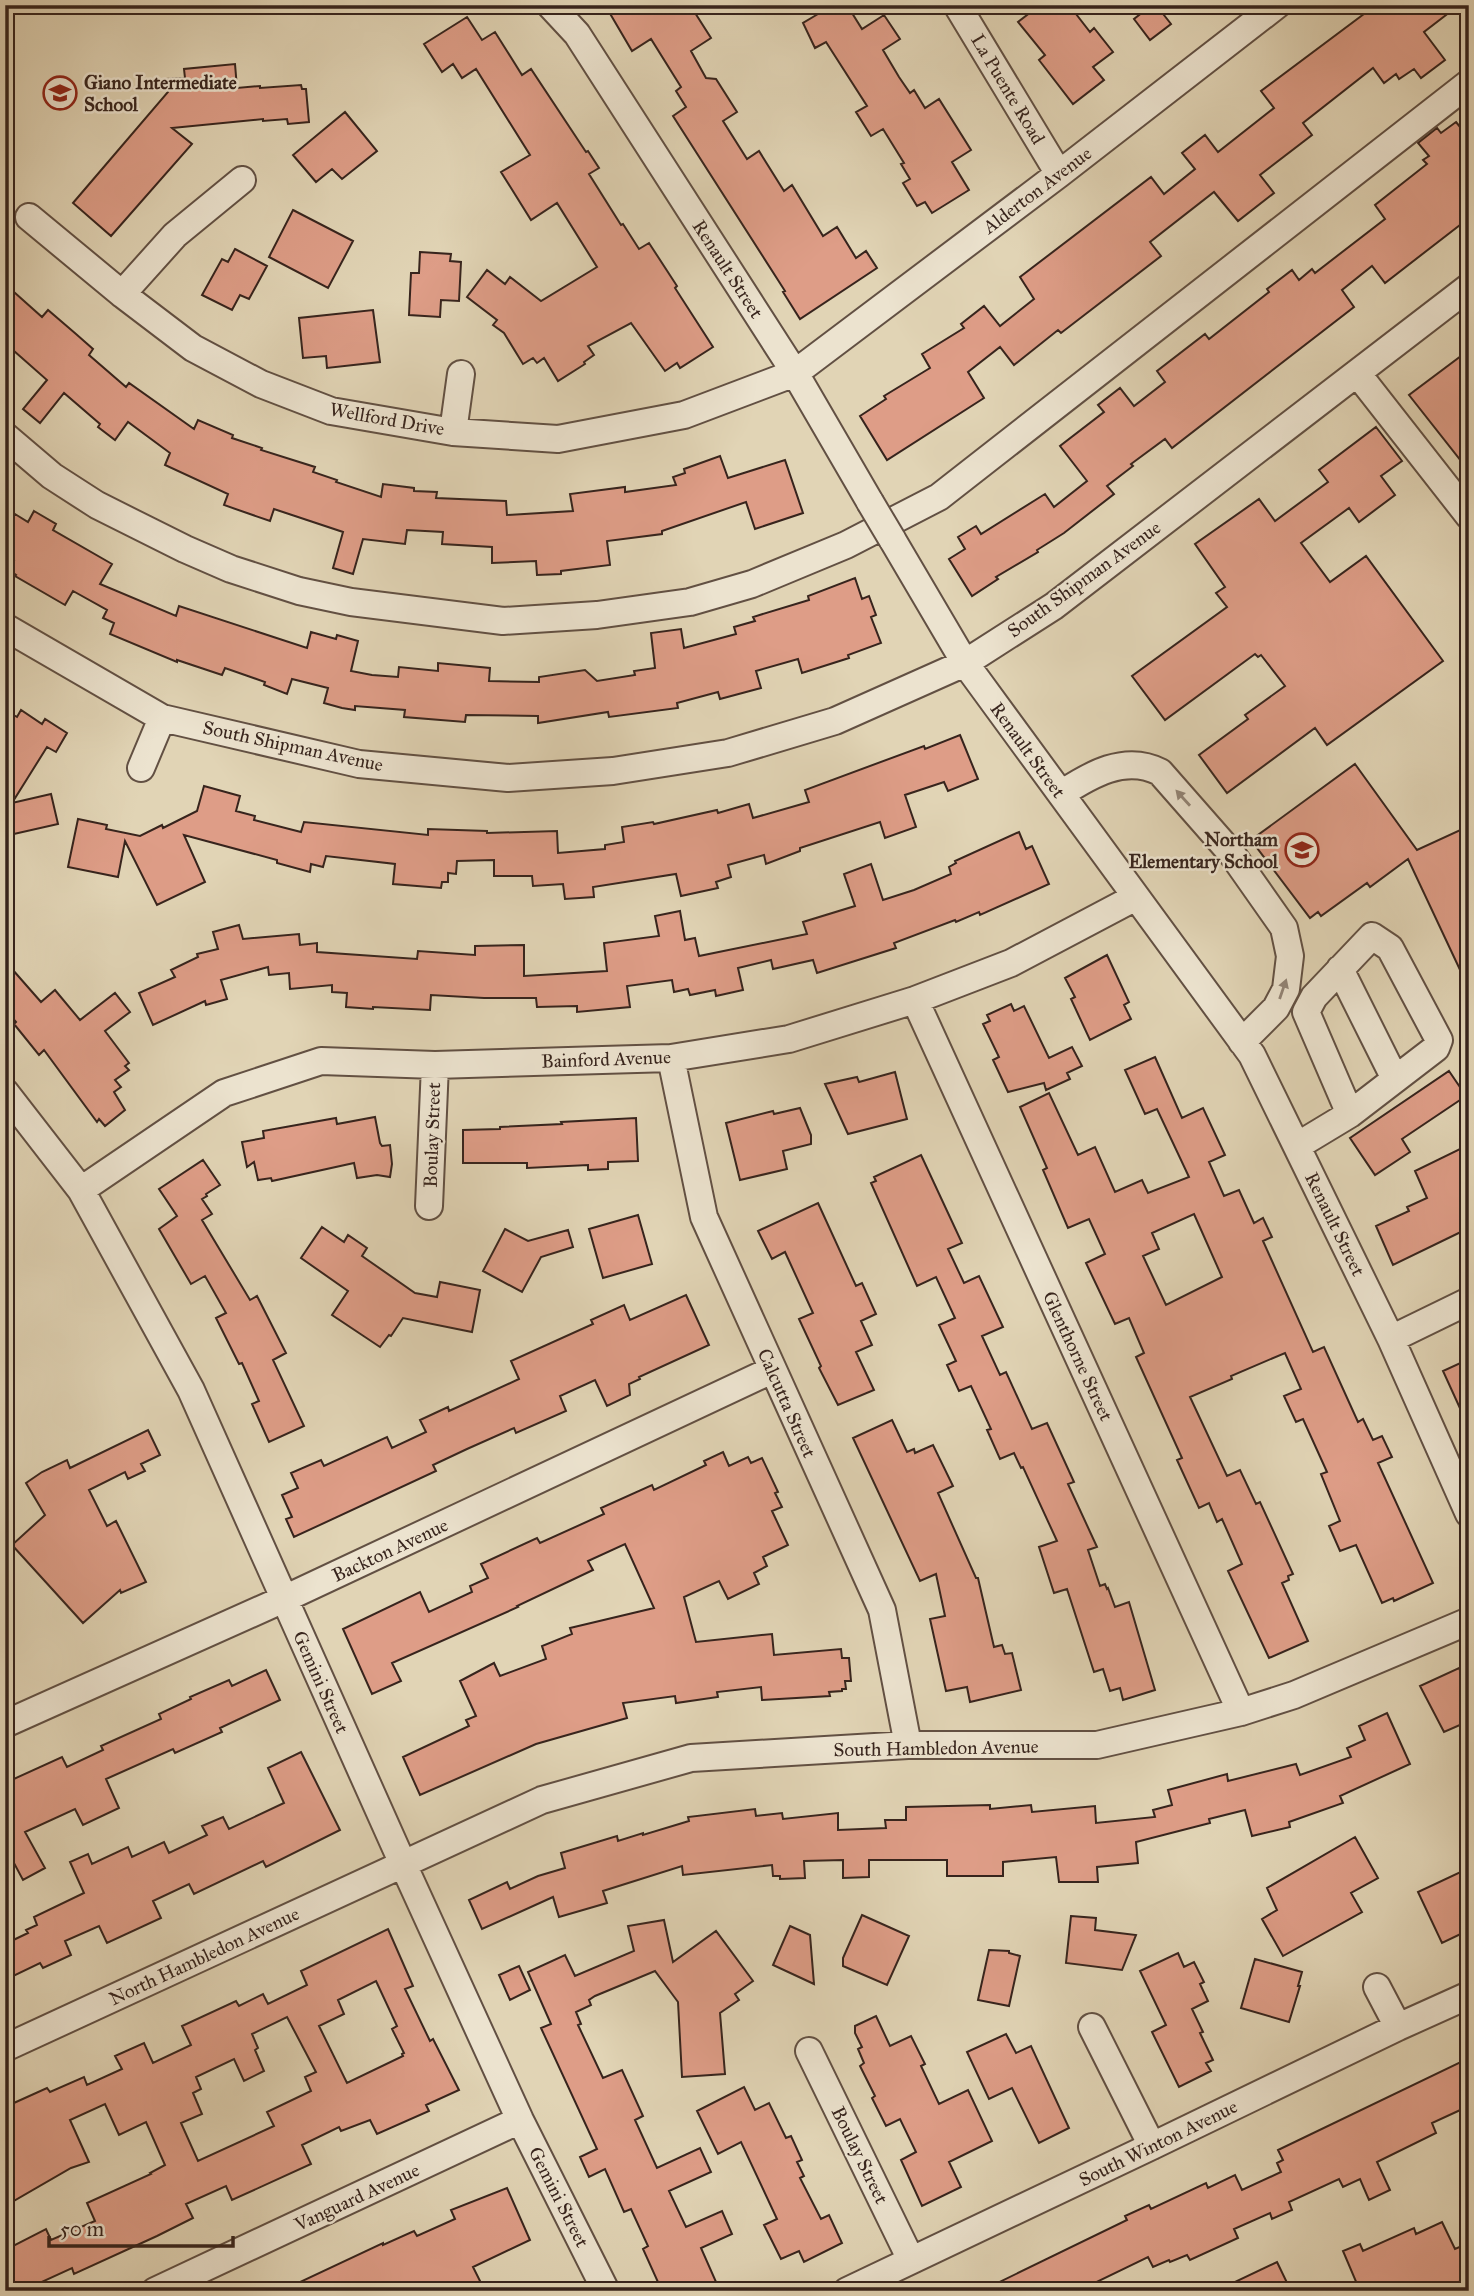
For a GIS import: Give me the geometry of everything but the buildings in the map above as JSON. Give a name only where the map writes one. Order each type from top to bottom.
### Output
[{"type":"street","name":"Renault Street","points":[[550,5],[578,34],[795,373],[965,663],[1252,1055],[1391,1339],[1469,1514]]},
{"type":"street","name":"La Puente Road","points":[[957,5],[1059,174]]},
{"type":"street","name":"Alderton Avenue","points":[[795,373],[1277,5]]},
{"type":"street","points":[[5,436],[52,476],[97,505],[231,569],[299,591],[351,602],[503,621],[597,615],[690,601],[752,584],[846,545],[939,497],[1469,83]]},
{"type":"street","points":[[122,294],[176,235],[242,180]]},
{"type":"street","name":"Wellford Drive","points":[[29,217],[122,294],[193,348],[261,384],[331,411],[453,432],[558,439],[684,415],[795,373]]},
{"type":"street","name":"South Shipman Avenue","points":[[5,627],[162,718],[359,764],[508,778],[613,771],[728,753],[835,721],[965,663],[1054,606],[1469,287]]},
{"type":"street","points":[[1357,373],[1469,516]]},
{"type":"street","points":[[453,432],[461,374]]},
{"type":"street","points":[[141,768],[162,718]]},
{"type":"street","points":[[1061,794],[1103,769],[1147,766],[1160,772],[1232,855],[1284,928],[1290,956],[1286,989],[1276,1008],[1242,1042]]},
{"type":"street","name":"Bainford Avenue","points":[[81,1190],[224,1093],[321,1061],[435,1065],[671,1058],[789,1039],[915,1000],[1011,963],[1136,897]]},
{"type":"street","points":[[1297,1146],[1350,1114],[1436,1048],[1439,1040],[1390,948],[1372,936],[1314,997],[1306,1012],[1350,1114]]},
{"type":"street","points":[[1340,969],[1395,1079]]},
{"type":"street","name":"Glenthorne Street","points":[[915,1000],[1241,1712]]},
{"type":"street","name":"Calcutta Street","points":[[671,1058],[704,1217],[882,1610],[908,1745]]},
{"type":"street","name":"Boulay Street","points":[[429,1206],[435,1065]]},
{"type":"street","name":"Gemini Street","points":[[5,1092],[81,1190],[191,1390],[520,2120],[606,2291]]},
{"type":"street","points":[[1391,1339],[1469,1301]]},
{"type":"street","name":"Backton Avenue","points":[[5,1724],[284,1599],[772,1370]]},
{"type":"street","name":"South Hambledon Avenue","points":[[403,1864],[542,1800],[691,1758],[908,1745],[1097,1745],[1241,1712],[1294,1695],[1469,1621]]},
{"type":"street","name":"North Hambledon Avenue","points":[[5,2048],[403,1864]]},
{"type":"street","points":[[1377,1987],[1398,2027]]},
{"type":"street","name":"South Winton Avenue","points":[[846,2291],[1469,1995]]},
{"type":"street","points":[[1092,2027],[1152,2146]]},
{"type":"street","name":"Boulay Street","points":[[809,2051],[911,2260]]},
{"type":"street","name":"Vanguard Avenue","points":[[155,2291],[520,2120]]},
{"type":"place","name":"Giano Intermediate School","points":[[60,93]]},
{"type":"place","name":"Northam Elementary School","points":[[1302,850]]}]
